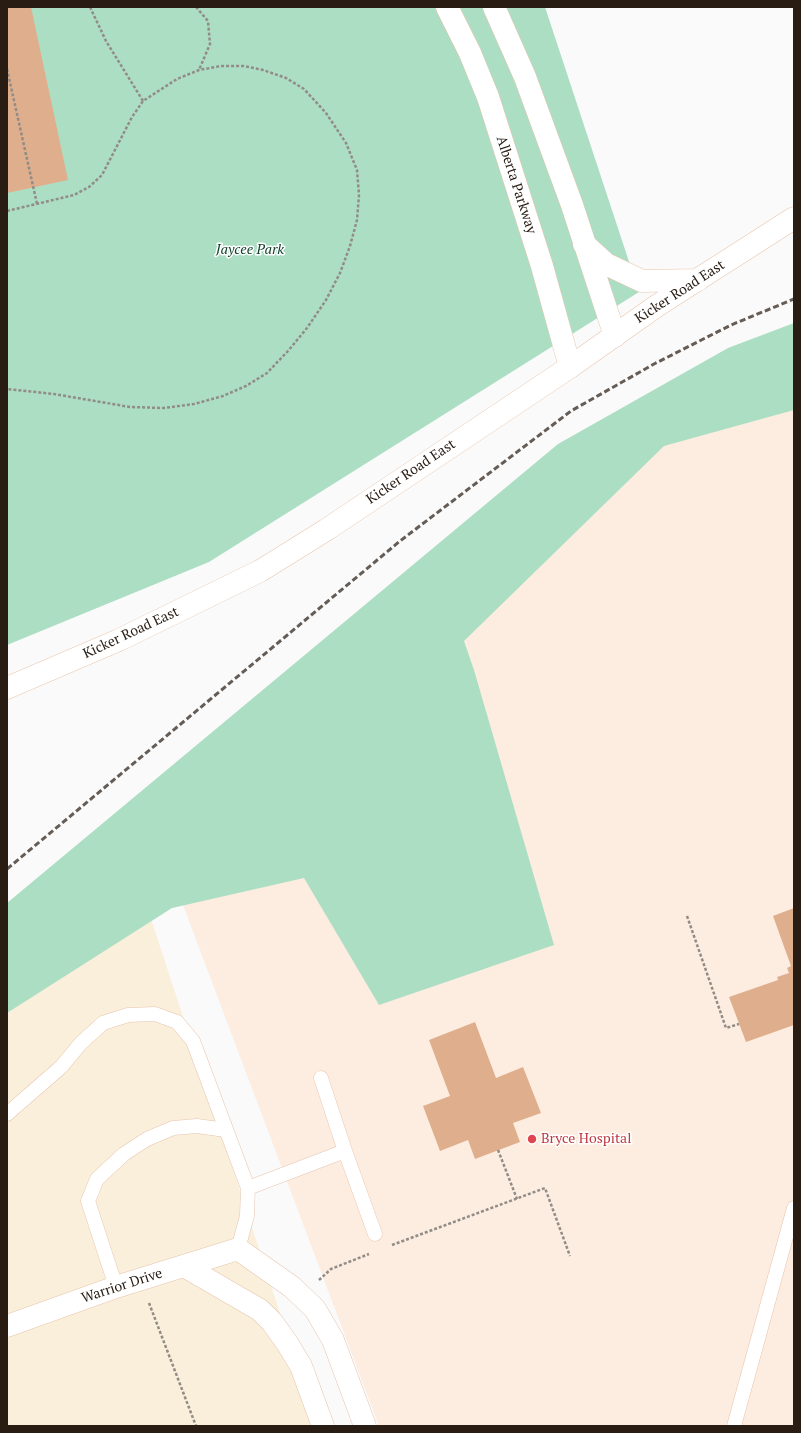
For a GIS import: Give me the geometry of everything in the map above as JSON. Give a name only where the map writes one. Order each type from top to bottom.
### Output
[{"type":"street","name":"Alberta Parkway","points":[[447,7],[470,53],[488,97],[542,266],[570,367]]},
{"type":"street","points":[[494,7],[526,77],[615,336]]},
{"type":"street","name":"Kicker Road East","points":[[7,688],[119,640],[260,571],[326,530],[570,367],[658,305],[794,218]]},
{"type":"street","points":[[584,244],[606,264],[642,281],[698,280]]},
{"type":"street","points":[[238,1250],[292,1287],[314,1309],[333,1340],[366,1426]]},
{"type":"street","name":"Warrior Drive","points":[[7,1326],[116,1287],[238,1250]]},
{"type":"street","points":[[184,1266],[260,1310],[272,1322],[288,1343],[301,1366],[323,1426]]},
{"type":"lane","points":[[7,1114],[61,1067],[81,1042],[103,1023],[128,1015],[155,1014],[177,1022],[193,1041],[248,1188],[247,1216],[238,1250]]},
{"type":"lane","points":[[321,1078],[344,1151],[374,1234]]},
{"type":"lane","points":[[116,1287],[88,1201],[98,1178],[124,1154],[147,1139],[173,1128],[197,1126],[226,1130]]},
{"type":"lane","points":[[248,1188],[344,1151]]},
{"type":"lane","points":[[734,1426],[794,1208]]},
{"type":"path","points":[[90,7],[106,41],[144,101]]},
{"type":"path","points":[[196,7],[208,21],[210,44],[199,70]]},
{"type":"path","points":[[7,211],[74,195],[90,187],[102,175],[132,117],[144,101],[177,79],[199,70],[221,66],[244,66],[263,70],[286,78],[304,89],[326,113],[346,143],[357,170],[359,195],[357,220],[350,246],[340,273],[326,300],[307,328],[267,373],[246,386],[223,396],[194,404],[164,408],[130,407],[54,394],[7,389]]},
{"type":"path","points":[[7,69],[37,204]]},
{"type":"path","points":[[687,916],[726,1028],[739,1024]]},
{"type":"path","points":[[498,1150],[517,1199]]},
{"type":"path","points":[[391,1246],[544,1188],[570,1256]]},
{"type":"path","points":[[317,1282],[331,1269],[376,1251]]},
{"type":"path","points":[[149,1303],[196,1426]]},
{"type":"shaded area","name":"Bryce Hospital","points":[[794,377],[794,1426],[379,1426],[163,852],[536,487]]},
{"type":"shaded area","points":[[135,870],[317,1426],[7,1426],[7,967]]},
{"type":"green space","name":"Jaycee Park","points":[[7,7],[545,7],[639,292],[209,562],[7,645]]},
{"type":"green space","points":[[794,323],[794,410],[664,446],[464,641],[474,670],[554,945],[379,1005],[304,878],[172,908],[7,1013],[7,903],[558,444],[728,348]]},
{"type":"building","points":[[7,7],[31,7],[68,180],[7,193]]},
{"type":"building","points":[[794,908],[794,1025],[746,1042],[729,997],[778,980],[777,977],[789,973],[787,968],[791,966],[773,916]]},
{"type":"building","points":[[475,1022],[496,1078],[523,1067],[541,1113],[513,1123],[520,1142],[475,1159],[468,1140],[440,1151],[423,1106],[450,1096],[429,1040]]},
{"type":"railway","points":[[7,869],[400,541],[571,411],[654,364],[731,325],[794,299]]},
{"type":"place","name":"Bryce Hospital","points":[[532,1139]]}]
